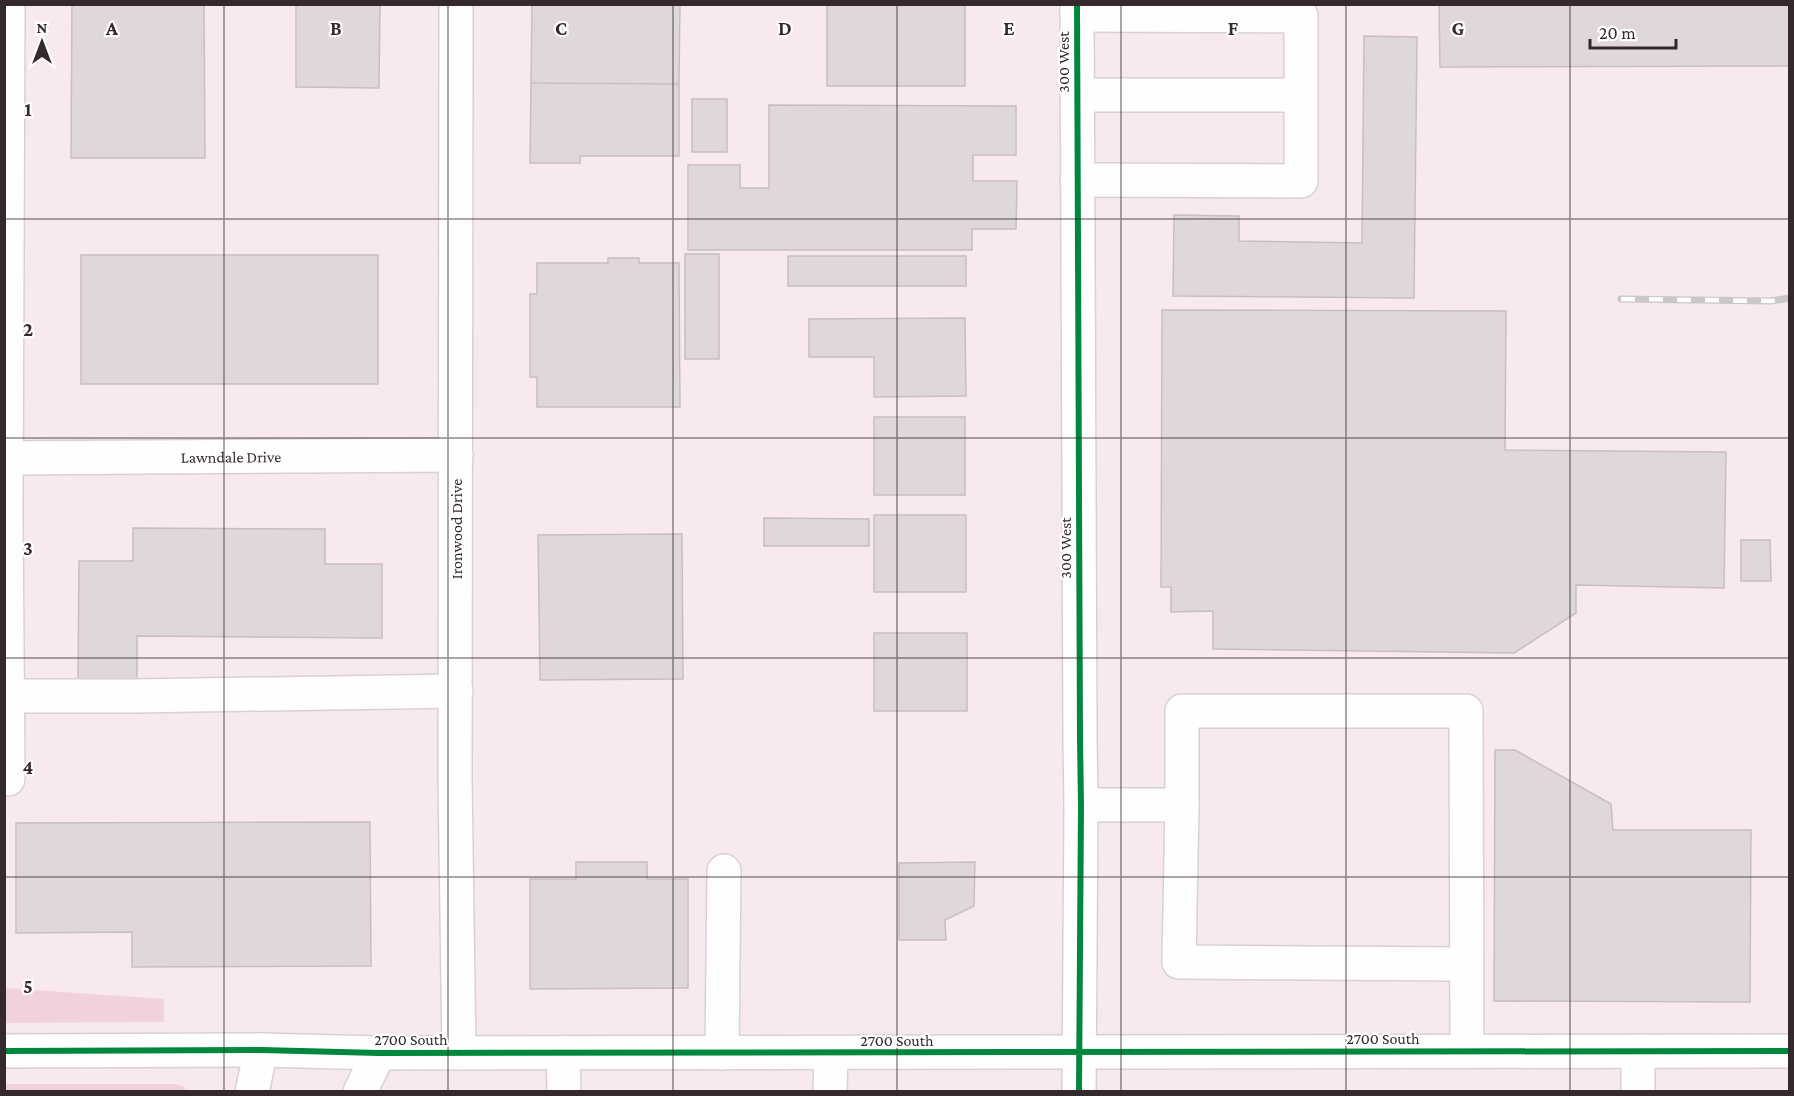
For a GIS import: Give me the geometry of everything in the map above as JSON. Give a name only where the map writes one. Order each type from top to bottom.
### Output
[{"type":"street","points":[[7,766],[8,4]]},
{"type":"street","name":"Ironwood Drive","points":[[456,4],[455,779],[459,1053]]},
{"type":"street","points":[[1077,10],[1301,16],[1301,181],[1077,180]]},
{"type":"street","name":"300 West","points":[[1077,10],[1082,805],[1079,1092]]},
{"type":"street","points":[[1077,94],[1301,95]]},
{"type":"street","name":"Lawndale Drive","points":[[6,458],[456,455]]},
{"type":"street","points":[[6,696],[456,691]]},
{"type":"street","points":[[1466,964],[1179,962],[1182,711],[1466,711],[1467,1051]]},
{"type":"street","points":[[1082,805],[1182,805]]},
{"type":"street","points":[[722,1053],[724,871]]},
{"type":"street","points":[[252,1092],[261,1050]]},
{"type":"street","name":"2700 South","points":[[4,1051],[261,1050],[379,1053],[1790,1051]]},
{"type":"street","points":[[1638,1051],[1638,1092]]},
{"type":"street","points":[[360,1092],[379,1053]]},
{"type":"street","points":[[563,1053],[564,1092]]},
{"type":"street","points":[[830,1092],[831,1053]]},
{"type":"shaded area","points":[[5,5],[1789,5],[1789,1091],[5,1091]]},
{"type":"shaded area","points":[[5,988],[164,999],[164,1022],[5,1023]]},
{"type":"shaded area","points":[[5,1084],[174,1084],[182,1086],[187,1091],[5,1092]]},
{"type":"building","points":[[72,4],[204,4],[205,158],[71,158]]},
{"type":"building","points":[[296,4],[380,4],[379,88],[296,87]]},
{"type":"building","points":[[532,4],[680,4],[679,84],[531,83]]},
{"type":"building","points":[[827,4],[965,4],[965,86],[827,86]]},
{"type":"building","points":[[1439,4],[1790,4],[1790,66],[1440,67]]},
{"type":"building","points":[[1364,36],[1417,37],[1414,298],[1173,296],[1174,215],[1239,216],[1239,241],[1362,243]]},
{"type":"building","points":[[531,83],[679,84],[679,156],[580,156],[580,163],[530,163]]},
{"type":"building","points":[[692,99],[727,99],[727,152],[692,152]]},
{"type":"building","points":[[769,105],[1016,106],[1016,155],[973,155],[973,181],[1017,181],[1016,229],[972,229],[972,250],[688,250],[688,165],[740,165],[740,188],[769,188]]},
{"type":"building","points":[[685,254],[719,254],[719,359],[685,359]]},
{"type":"building","points":[[81,255],[378,255],[378,384],[81,384]]},
{"type":"building","points":[[788,256],[966,256],[966,286],[788,286]]},
{"type":"building","points":[[608,258],[639,258],[639,263],[679,263],[680,407],[537,407],[537,377],[530,377],[530,294],[537,294],[537,263],[608,263]]},
{"type":"building","points":[[1162,310],[1506,311],[1505,450],[1726,452],[1724,588],[1576,585],[1576,613],[1514,653],[1213,649],[1213,611],[1171,612],[1171,587],[1161,587]]},
{"type":"building","points":[[965,318],[966,396],[874,397],[874,357],[809,357],[809,319]]},
{"type":"building","points":[[874,417],[965,417],[965,495],[874,495]]},
{"type":"building","points":[[874,515],[966,515],[966,592],[874,592]]},
{"type":"building","points":[[764,518],[869,519],[869,546],[764,546]]},
{"type":"building","points":[[133,528],[325,529],[325,564],[382,564],[382,638],[137,636],[137,681],[78,681],[79,561],[133,561]]},
{"type":"building","points":[[682,534],[683,679],[540,680],[538,535]]},
{"type":"building","points":[[1741,540],[1770,540],[1771,581],[1741,581]]},
{"type":"building","points":[[874,633],[967,633],[967,711],[874,711]]},
{"type":"building","points":[[1495,750],[1515,750],[1611,804],[1613,830],[1751,830],[1750,1002],[1494,1001]]},
{"type":"building","points":[[370,822],[371,966],[132,967],[132,932],[16,933],[16,823]]},
{"type":"building","points":[[576,862],[647,862],[647,879],[688,879],[688,988],[530,989],[530,879],[576,879]]},
{"type":"building","points":[[975,862],[974,906],[945,920],[946,940],[899,940],[899,863]]},
{"type":"railway","points":[[1621,299],[1771,301],[1790,298]]},
{"type":"cycle path","points":[[1077,4],[1081,805],[1079,1092]]},
{"type":"cycle path","points":[[4,1051],[261,1050],[379,1053],[1790,1051]]}]
